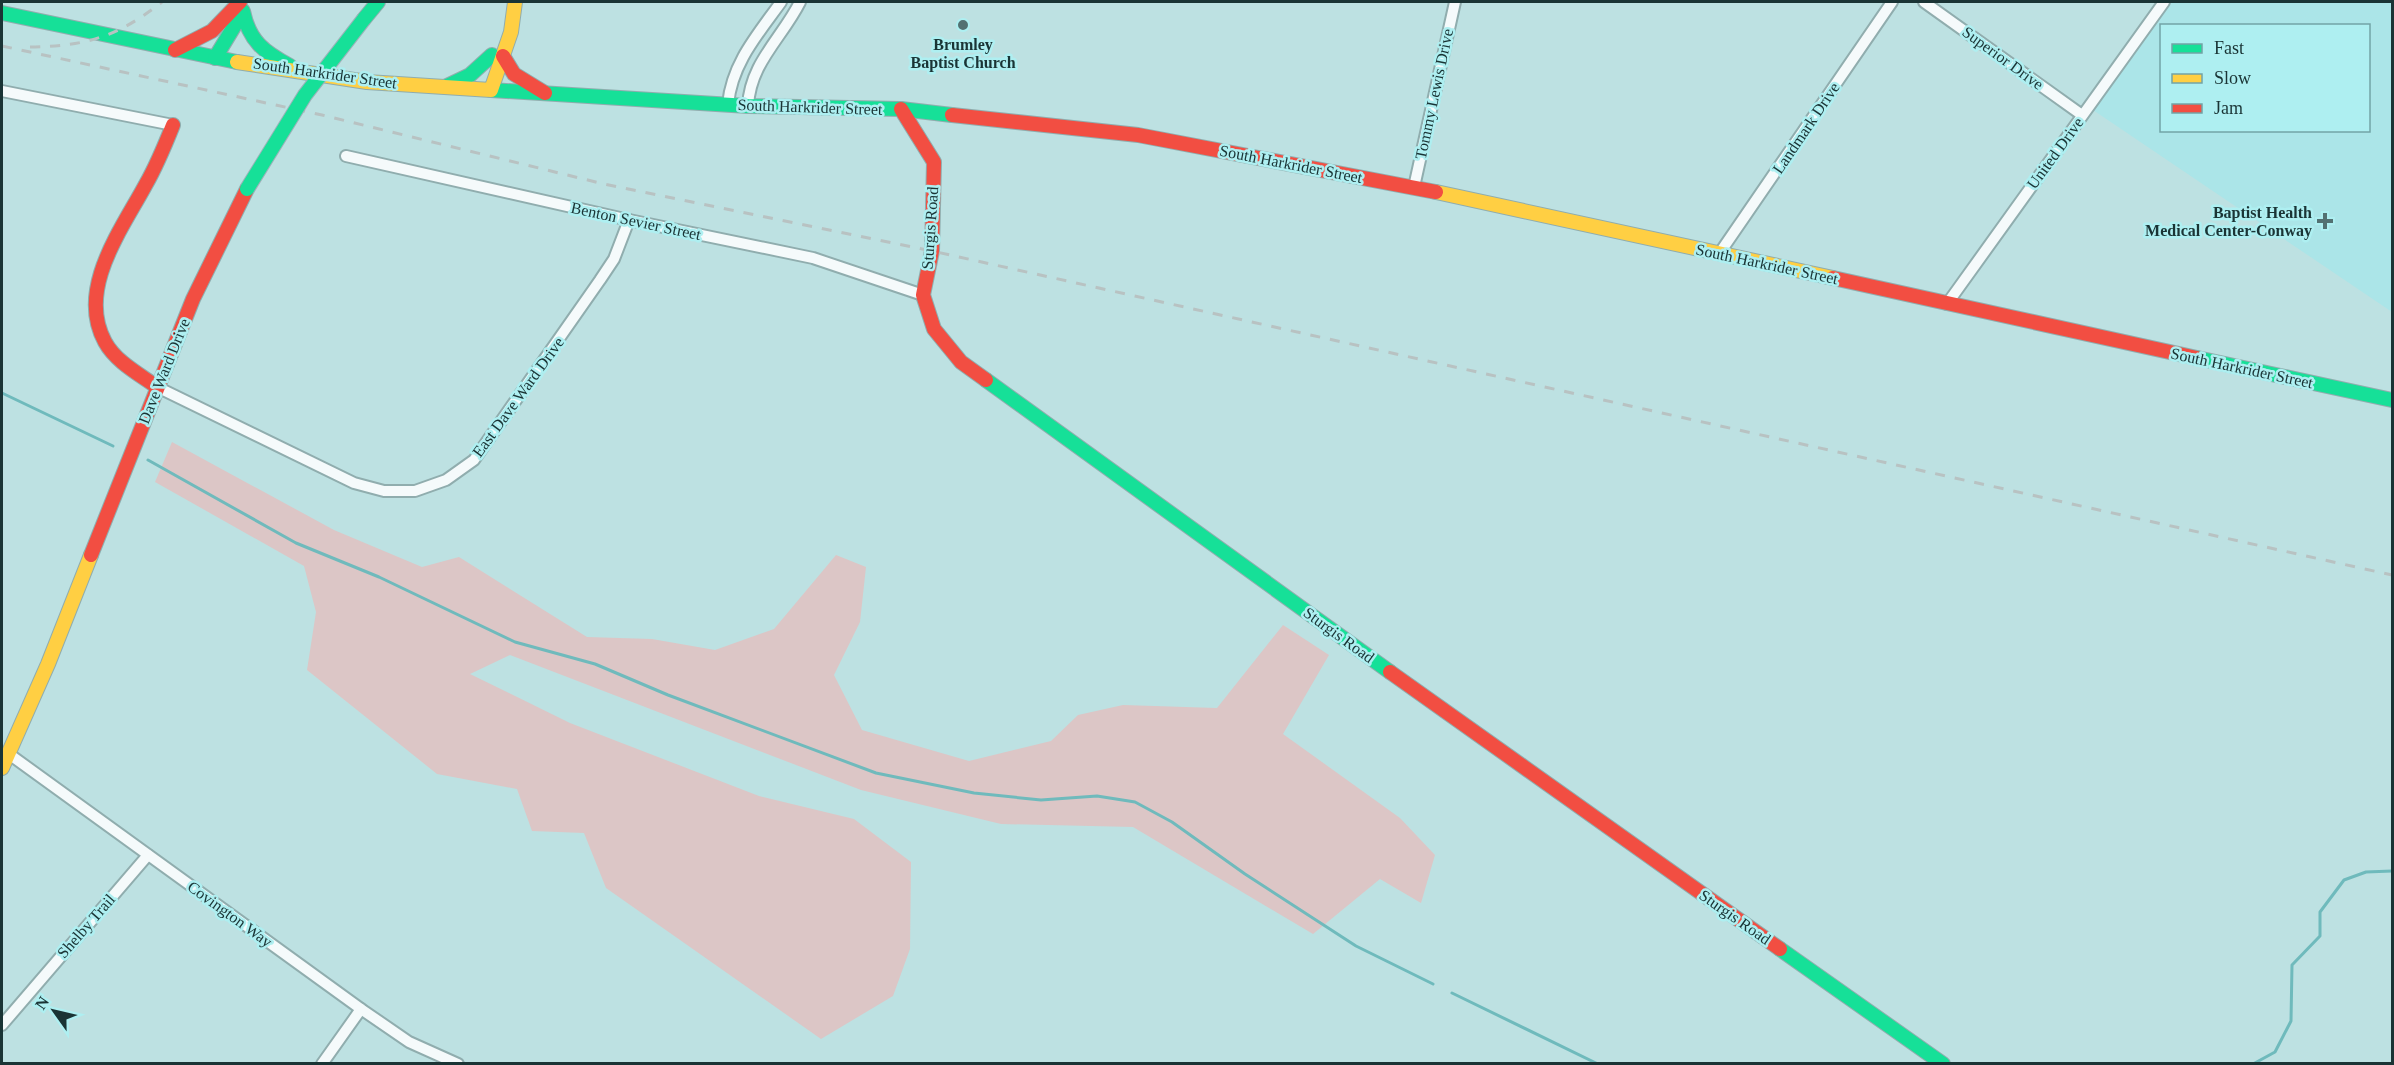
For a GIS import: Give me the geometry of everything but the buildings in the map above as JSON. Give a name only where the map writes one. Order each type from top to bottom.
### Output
[{"type":"main road","name":"Dave Ward Drive","points":[[2,768],[48,664],[157,387],[220,240],[247,189],[305,95],[378,2]]},
{"type":"main road","points":[[486,90],[498,55],[506,2]]},
{"type":"main road","points":[[443,88],[470,75],[498,55],[511,32],[515,2]]},
{"type":"main road","points":[[172,50],[206,37],[242,6]]},
{"type":"main road","points":[[211,57],[242,6]]},
{"type":"main road","points":[[242,6],[246,27],[260,48],[298,71]]},
{"type":"main road","name":"South Harkrider Street","points":[[2,14],[211,57],[298,71],[443,88],[748,106],[901,109],[1138,135],[1414,187],[2392,400]]},
{"type":"main road","points":[[498,55],[514,74],[545,93]]},
{"type":"main road","name":"Sturgis Road","points":[[901,109],[934,162],[932,251],[923,295],[934,329],[961,362],[1467,728],[1944,1064]]},
{"type":"main road","points":[[157,387],[123,364],[106,343],[97,319],[98,285],[115,245],[167,144],[173,125]]},
{"type":"street","points":[[728,104],[730,84],[737,65],[782,2]]},
{"type":"street","points":[[748,106],[749,85],[760,63],[801,2]]},
{"type":"street","name":"Tommy Lewis Drive","points":[[1414,187],[1455,2]]},
{"type":"street","name":"Landmark Drive","points":[[1719,254],[1892,2]]},
{"type":"street","name":"Superior Drive","points":[[1924,2],[2082,115]]},
{"type":"street","name":"United Drive","points":[[1947,304],[2163,2]]},
{"type":"street","points":[[2,91],[173,125]]},
{"type":"street","name":"Benton Sevier Street","points":[[346,156],[629,220],[813,258],[923,295]]},
{"type":"street","name":"East Dave Ward Drive","points":[[157,387],[354,483],[397,493],[430,487],[463,470],[488,443],[614,259],[629,220]]},
{"type":"street","name":"Covington Way","points":[[9,754],[361,1009],[409,1042],[458,1064]]},
{"type":"street","name":"Shelby Trail","points":[[2,1025],[148,855]]},
{"type":"street","points":[[322,1064],[361,1009]]},
{"type":"shaded area","name":"Baptist Health Medical Center-Conway","points":[[2168,2],[2392,2],[2392,312],[2093,110]]},
{"type":"shaded area","points":[[172,442],[334,530],[422,567],[459,557],[587,637],[652,639],[715,650],[774,629],[836,555],[866,567],[860,622],[834,675],[862,730],[969,761],[1051,741],[1078,715],[1123,705],[1217,708],[1283,625],[1329,655],[1283,734],[1400,818],[1435,855],[1421,903],[1380,879],[1313,934],[1133,827],[1001,824],[861,790],[510,655],[470,674],[570,723],[759,796],[854,819],[911,862],[910,949],[893,996],[821,1039],[606,888],[584,833],[532,831],[517,789],[437,774],[307,670],[316,612],[304,566],[155,482]]},
{"type":"waterway","points":[[2,393],[113,446]]},
{"type":"waterway","points":[[148,460],[296,543],[379,577],[515,642],[595,664],[668,695],[876,773],[974,793],[1041,800],[1097,796],[1135,802],[1172,822],[1245,874],[1356,946],[1433,984]]},
{"type":"waterway","points":[[2253,1064],[2275,1052],[2291,1021],[2292,965],[2320,936],[2320,912],[2344,880],[2366,872],[2392,871]]},
{"type":"waterway","points":[[1452,993],[1598,1064]]},
{"type":"railway","points":[[30,47],[85,42],[100,37],[130,24],[162,2]]},
{"type":"railway","points":[[2,46],[322,115],[604,184],[932,251],[2392,575]]},
{"type":"traffic: fast","points":[[364,19],[378,2]]},
{"type":"traffic: fast","points":[[243,11],[249,30],[259,44],[290,66]]},
{"type":"traffic: fast","points":[[2,13],[237,62]]},
{"type":"traffic: fast","points":[[215,58],[241,15]]},
{"type":"traffic: fast","points":[[247,189],[305,95],[364,19]]},
{"type":"traffic: fast","points":[[447,86],[470,75],[492,55]]},
{"type":"traffic: fast","points":[[491,90],[748,106],[901,109],[952,115]]},
{"type":"traffic: fast","points":[[2197,358],[2392,400]]},
{"type":"traffic: fast","points":[[986,380],[1390,672]]},
{"type":"traffic: fast","points":[[1780,949],[1943,1064]]},
{"type":"traffic: slow","points":[[237,62],[367,82],[491,90],[511,32],[515,2]]},
{"type":"traffic: slow","points":[[1436,192],[1833,278]]},
{"type":"traffic: slow","points":[[2,768],[48,664],[91,555]]},
{"type":"traffic: jam","points":[[175,50],[212,31],[240,2]]},
{"type":"traffic: jam","points":[[503,56],[514,74],[545,93]]},
{"type":"traffic: jam","points":[[901,109],[934,162],[932,251],[923,295],[934,329],[961,362],[986,380]]},
{"type":"traffic: jam","points":[[952,115],[1138,135],[1436,192]]},
{"type":"traffic: jam","points":[[157,387],[115,356],[105,342],[97,322],[96,301],[99,281],[106,260],[154,170],[173,125]]},
{"type":"traffic: jam","points":[[91,555],[193,299],[247,189]]},
{"type":"traffic: jam","points":[[1833,278],[2197,358]]},
{"type":"traffic: jam","points":[[1390,672],[1780,949]]},
{"type":"place","name":"Brumley Baptist Church","points":[[963,25]]},
{"type":"place","name":"Baptist Health Medical Center-Conway","points":[[2325,221]]}]
